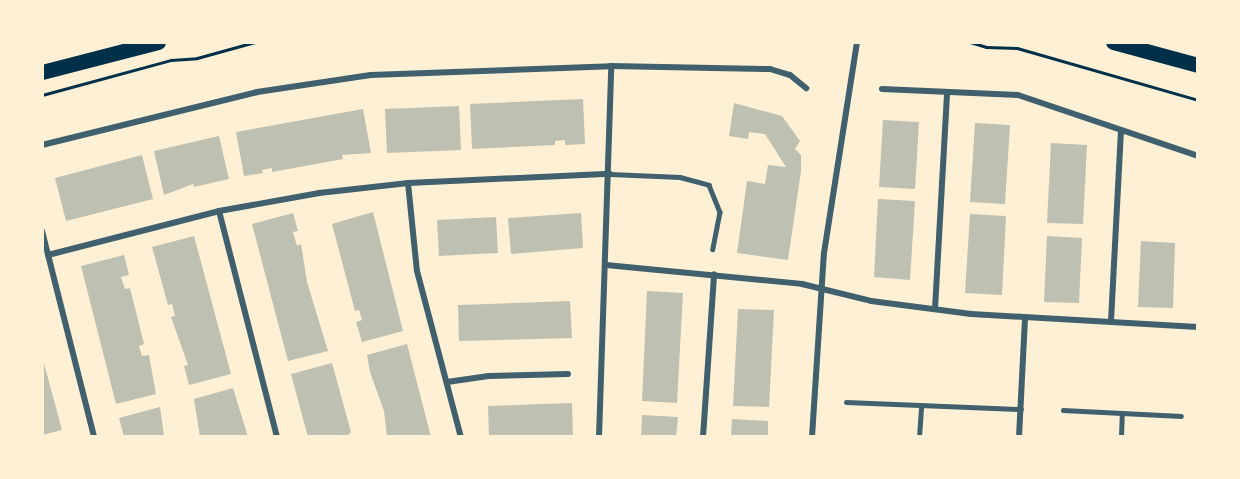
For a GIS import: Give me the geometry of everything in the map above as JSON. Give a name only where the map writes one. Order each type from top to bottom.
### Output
[{"type":"main road","points":[[42,72],[158,42]]},
{"type":"main road","points":[[1113,42],[1198,65]]},
{"type":"street","points":[[812,437],[821,290],[857,42]]},
{"type":"street","points":[[599,437],[610,174],[611,66]]},
{"type":"street","points":[[42,145],[257,92],[342,77],[611,66],[770,69],[790,75],[806,88]]},
{"type":"street","points":[[882,88],[1018,95],[1121,132],[1198,156]]},
{"type":"street","points":[[935,309],[947,92]]},
{"type":"street","points":[[1111,321],[1121,132]]},
{"type":"street","points":[[45,255],[219,211],[320,192],[408,183],[610,174]]},
{"type":"street","points":[[408,183],[417,271],[460,437]]},
{"type":"street","points":[[219,211],[277,437]]},
{"type":"street","points":[[42,231],[45,255],[94,437]]},
{"type":"street","points":[[606,265],[714,274],[935,309],[1025,320],[1111,321],[1198,327]]},
{"type":"street","points":[[703,437],[714,274]]},
{"type":"street","points":[[1020,437],[1025,320]]},
{"type":"street","points":[[447,382],[568,374]]},
{"type":"lane","points":[[610,174],[680,177],[709,185],[720,212],[713,249]]},
{"type":"lane","points":[[846,402],[1021,409]]},
{"type":"lane","points":[[919,437],[921,406]]},
{"type":"lane","points":[[1063,410],[1181,416]]},
{"type":"lane","points":[[1121,437],[1122,414]]},
{"type":"path","points":[[42,95],[171,60],[197,58],[255,42]]},
{"type":"path","points":[[970,42],[986,47],[1017,48],[1198,100]]},
{"type":"building","points":[[583,99],[585,144],[565,145],[565,140],[555,141],[555,145],[472,149],[470,104]]},
{"type":"building","points":[[734,103],[782,116],[800,141],[795,149],[801,155],[801,171],[788,260],[737,253],[747,181],[765,184],[768,165],[786,167],[765,134],[749,132],[748,139],[729,136]]},
{"type":"building","points":[[459,106],[461,150],[387,153],[385,109]]},
{"type":"building","points":[[363,109],[371,153],[342,155],[343,159],[272,172],[272,168],[262,170],[263,173],[244,176],[236,132]]},
{"type":"building","points":[[883,120],[919,122],[915,189],[879,187]]},
{"type":"building","points":[[975,123],[1010,125],[1005,204],[970,202]]},
{"type":"building","points":[[219,136],[229,179],[194,187],[193,184],[164,195],[154,151]]},
{"type":"building","points":[[1051,143],[1087,145],[1083,224],[1047,223]]},
{"type":"building","points":[[142,155],[153,199],[66,221],[55,178]]},
{"type":"building","points":[[878,199],[915,201],[910,280],[874,277]]},
{"type":"building","points":[[373,212],[403,331],[362,342],[356,322],[362,320],[359,310],[355,311],[332,224]]},
{"type":"building","points":[[293,213],[298,231],[293,232],[297,246],[301,244],[307,282],[328,351],[288,361],[252,224]]},
{"type":"building","points":[[581,213],[583,248],[511,254],[508,218]]},
{"type":"building","points":[[970,214],[1006,216],[1002,295],[965,293]]},
{"type":"building","points":[[496,217],[498,253],[439,256],[437,220]]},
{"type":"building","points":[[194,236],[231,374],[189,385],[184,366],[188,365],[171,317],[175,316],[172,304],[168,305],[152,247]]},
{"type":"building","points":[[1047,236],[1082,238],[1079,303],[1044,302]]},
{"type":"building","points":[[1141,241],[1175,243],[1173,308],[1138,307]]},
{"type":"building","points":[[124,255],[129,275],[121,277],[125,289],[130,288],[144,344],[139,346],[142,356],[149,355],[156,394],[116,404],[81,266]]},
{"type":"building","points":[[647,291],[683,293],[677,403],[642,401]]},
{"type":"building","points":[[570,301],[572,338],[459,341],[458,305]]},
{"type":"building","points":[[738,309],[774,310],[769,407],[733,406]]},
{"type":"building","points":[[407,344],[431,437],[387,437],[384,411],[370,372],[367,355]]},
{"type":"building","points":[[42,356],[62,430],[42,435]]},
{"type":"building","points":[[332,363],[351,432],[346,437],[308,437],[291,374]]},
{"type":"building","points":[[233,388],[248,437],[200,437],[194,399]]},
{"type":"building","points":[[572,403],[573,437],[489,437],[488,406]]},
{"type":"building","points":[[160,407],[164,437],[124,437],[119,418]]},
{"type":"building","points":[[642,415],[678,417],[676,437],[641,437]]},
{"type":"building","points":[[732,419],[768,421],[768,437],[731,437]]}]
